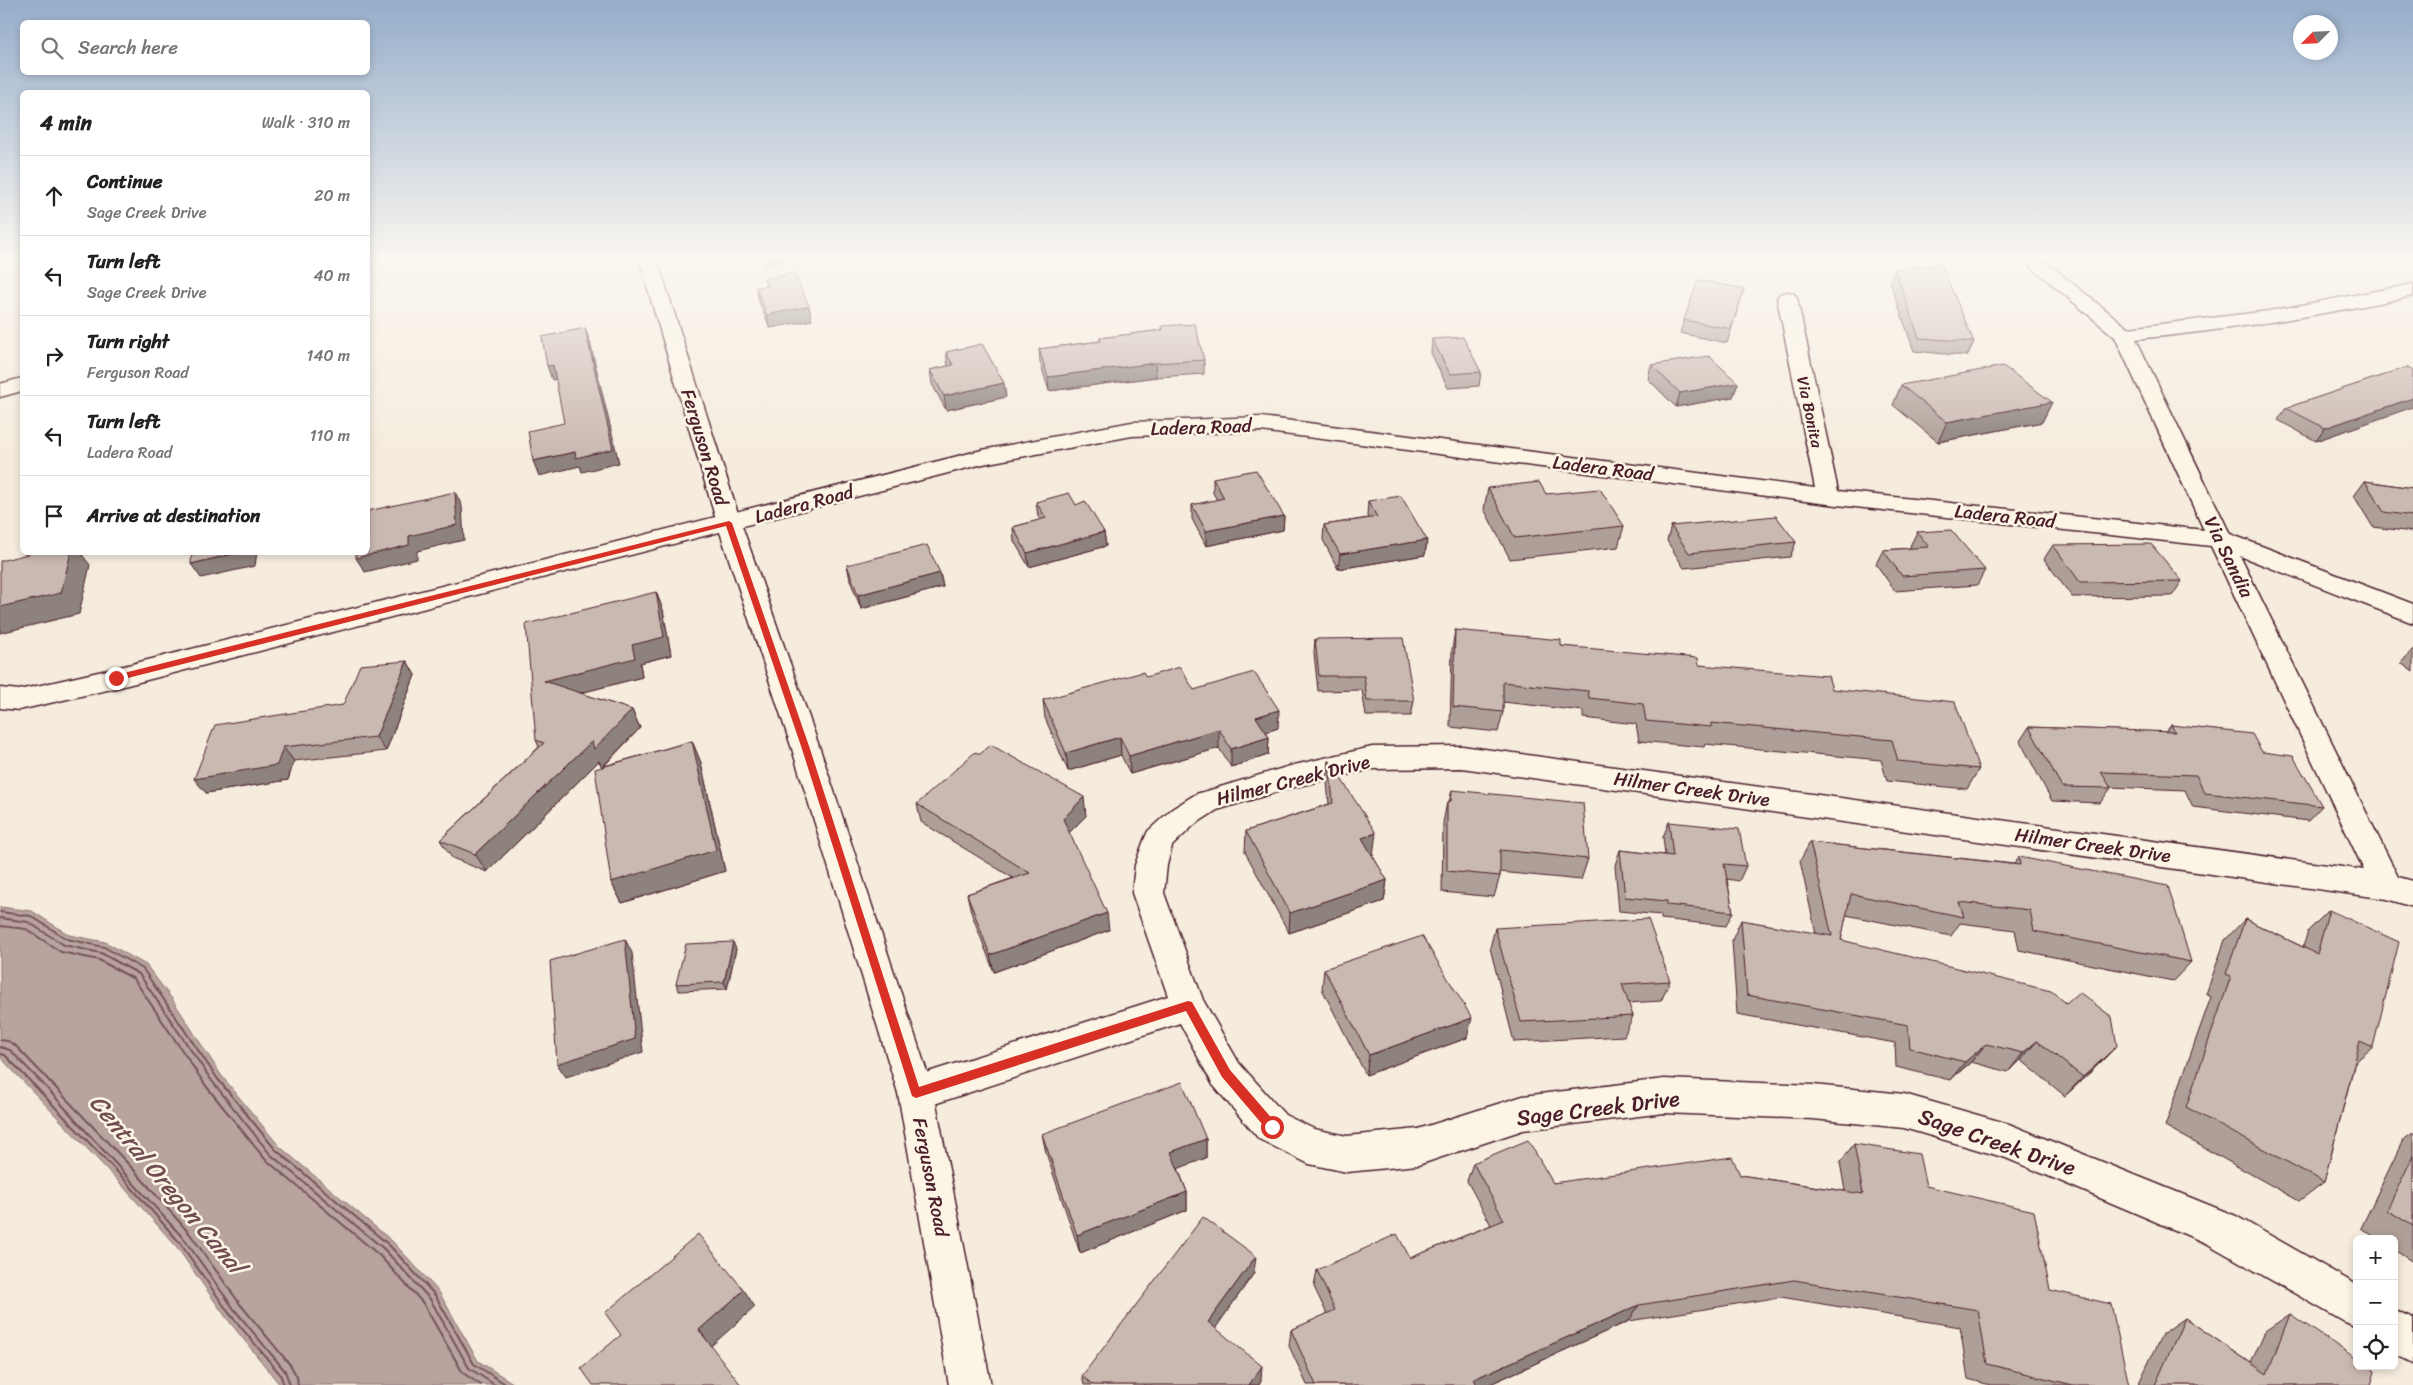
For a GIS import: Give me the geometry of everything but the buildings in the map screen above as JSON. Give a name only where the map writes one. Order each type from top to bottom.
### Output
[{"type":"street","name":"Ferguson Road","points":[[668,324],[729,523],[806,749],[916,1093],[970,1385]]},
{"type":"street","name":"Via Bonita","points":[[1791,324],[1828,497]]},
{"type":"street","name":"Via Sandia","points":[[2111,324],[2124,334],[2220,539],[2400,890]]},
{"type":"street","points":[[2124,334],[2228,324]]},
{"type":"street","points":[[0,391],[20,385]]},
{"type":"street","name":"Ladera Road","points":[[0,698],[19,700],[116,678],[982,457],[1132,429],[1261,424],[1828,497],[2220,539],[2413,614]]},
{"type":"street","name":"Hilmer Creek Drive","points":[[1188,1006],[1148,893],[1151,865],[1159,840],[1183,817],[1219,797],[1290,777],[1372,758],[1462,757],[2400,890]]},
{"type":"street","points":[[916,1093],[1188,1006]]},
{"type":"street","name":"Sage Creek Drive","points":[[1188,1006],[1226,1074],[1272,1127],[1308,1146],[1347,1154],[1418,1147],[1523,1113],[1664,1096],[1813,1102],[1904,1111],[2009,1141],[2213,1226],[2353,1305]]},
{"type":"street","points":[[2398,1333],[2413,1342]]},
{"type":"water","name":"Central Oregon Canal","points":[[0,907],[32,911],[69,935],[105,942],[146,965],[172,999],[221,1075],[279,1146],[392,1241],[439,1292],[478,1361],[516,1385],[280,1385],[225,1316],[176,1246],[120,1183],[0,1057]]},
{"type":"route","points":[[116,678],[729,523],[806,749],[916,1093],[1188,1006],[1226,1074],[1272,1127]]}]
